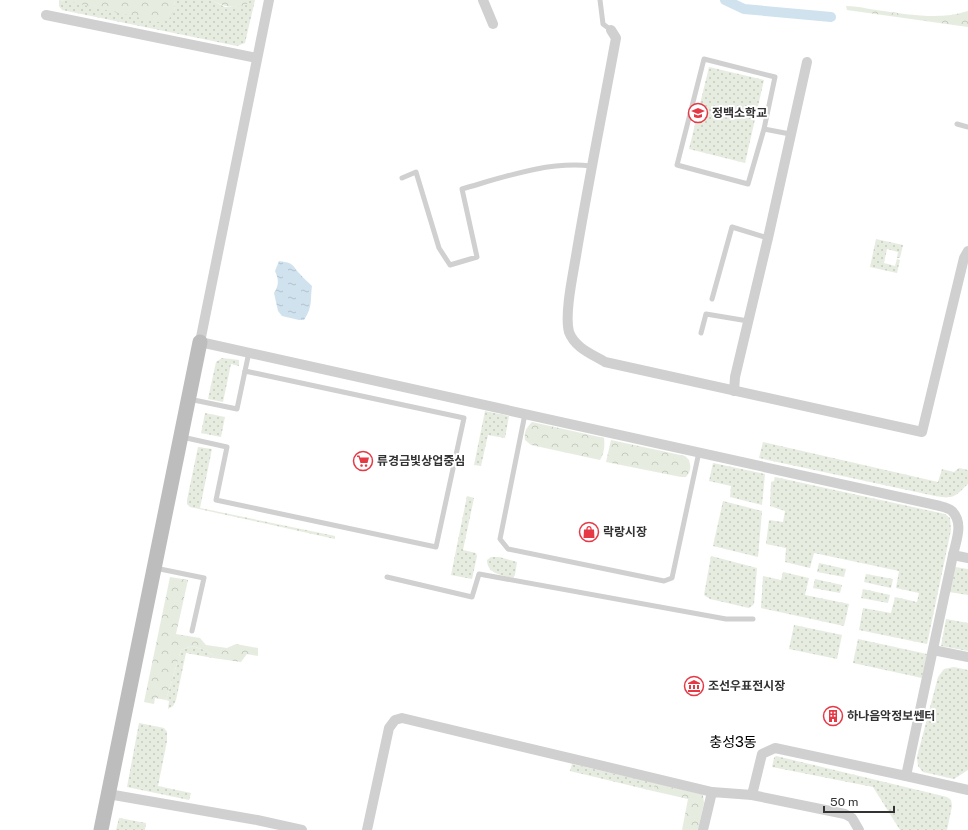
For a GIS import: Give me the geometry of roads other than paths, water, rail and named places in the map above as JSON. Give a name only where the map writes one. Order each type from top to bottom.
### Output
[{"type":"main road","points":[[101,830],[200,342]]},
{"type":"street","points":[[269,0],[200,342],[525,413],[940,506],[951,510],[958,520],[958,532],[906,776]]},
{"type":"street","points":[[483,0],[493,24]]},
{"type":"street","points":[[46,15],[257,58]]},
{"type":"street","points":[[611,30],[616,38],[591,166],[571,284],[568,317],[570,332],[579,347],[605,362],[922,432],[964,258],[968,251]]},
{"type":"street","points":[[734,391],[735,377],[807,62]]},
{"type":"street","points":[[953,555],[968,558]]},
{"type":"street","points":[[933,650],[968,657]]},
{"type":"street","points":[[367,830],[389,728],[395,720],[402,718],[712,792],[752,795],[845,814],[852,818],[859,830]]},
{"type":"street","points":[[752,795],[762,754],[775,748],[968,790]]},
{"type":"street","points":[[703,830],[712,792]]},
{"type":"street","points":[[108,794],[257,820],[302,830]]},
{"type":"lane","points":[[600,0],[603,24],[611,30]]},
{"type":"lane","points":[[704,59],[775,77],[764,129],[748,184],[676,165],[704,59]]},
{"type":"lane","points":[[957,124],[968,127]]},
{"type":"lane","points":[[764,129],[790,134]]},
{"type":"lane","points":[[402,178],[416,172],[439,248],[450,265],[477,257],[462,188],[533,170],[576,165],[591,166]]},
{"type":"lane","points":[[712,299],[732,227],[768,238]]},
{"type":"lane","points":[[701,333],[706,314],[748,321]]},
{"type":"lane","points":[[188,398],[237,409],[249,352]]},
{"type":"lane","points":[[181,437],[228,447],[216,500],[436,547],[464,418],[245,371]]},
{"type":"lane","points":[[525,413],[500,540],[508,549],[664,582],[672,578],[699,452]]},
{"type":"lane","points":[[154,568],[204,578],[192,631]]},
{"type":"lane","points":[[387,577],[472,598],[479,574],[726,619],[753,619]]},
{"type":"water","points":[[279,261],[292,265],[312,286],[311,303],[304,320],[282,316],[278,311],[274,293],[278,282],[275,271]]},
{"type":"waterway","points":[[725,0],[744,9],[831,17]]},
{"type":"place","name":"정백소학교","points":[[698,113]]},
{"type":"place","name":"류경금빛상업중심","points":[[363,461]]},
{"type":"place","name":"락랑시장","points":[[589,532]]},
{"type":"place","name":"조선우표전시장","points":[[694,686]]},
{"type":"place","name":"하나음악정보쎈터","points":[[833,716]]},
{"type":"district","name":"충성3동","points":[[733,742]]}]
